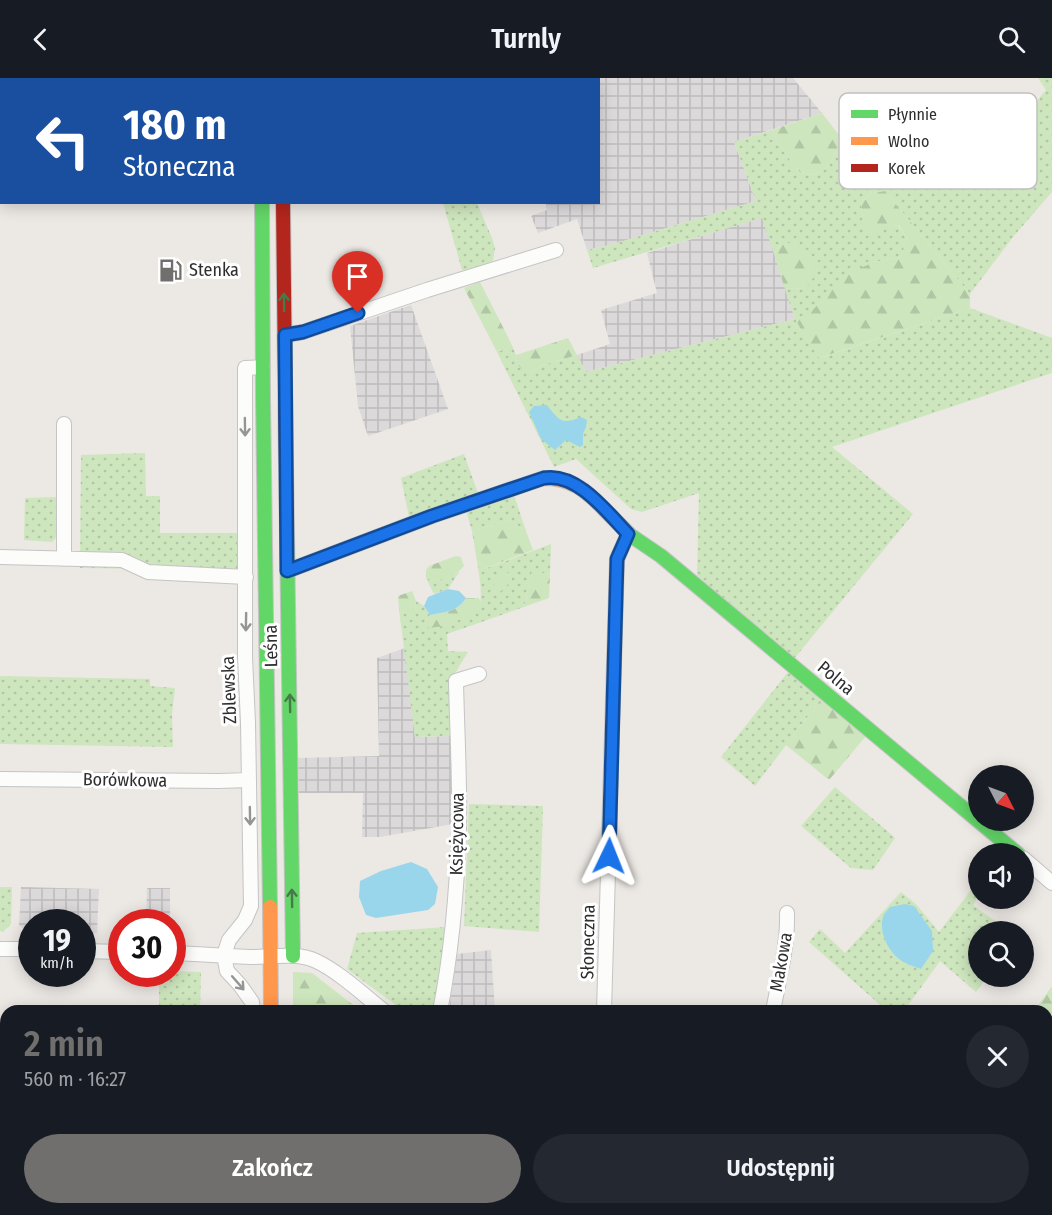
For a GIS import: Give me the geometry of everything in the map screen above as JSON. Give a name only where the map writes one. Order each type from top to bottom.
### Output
[{"type":"street","name":"Zblewska","points":[[262,204],[271,1005]]},
{"type":"street","name":"Leśna","points":[[283,204],[293,956]]},
{"type":"street","points":[[285,335],[303,332],[556,250]]},
{"type":"street","name":"Zblewska","points":[[224,955],[229,940],[245,920],[251,906],[245,657],[245,368],[263,367]]},
{"type":"street","points":[[64,424],[64,559]]},
{"type":"street","points":[[287,571],[432,516],[550,477],[565,479],[583,490],[628,534]]},
{"type":"street","name":"Polna","points":[[628,534],[661,556],[1005,843]]},
{"type":"street","name":"Słoneczna","points":[[604,1005],[617,559],[628,534]]},
{"type":"street","points":[[0,557],[122,560],[148,572],[246,577]]},
{"type":"street","name":"Księżycowa","points":[[441,1005],[455,911],[459,827],[456,681],[479,674]]},
{"type":"street","name":"Borówkowa","points":[[0,779],[249,780]]},
{"type":"street","points":[[1034,867],[1052,883]]},
{"type":"street","name":"Makowa","points":[[773,1005],[786,942],[787,912]]},
{"type":"street","points":[[0,949],[18,950]]},
{"type":"street","points":[[186,954],[308,958],[317,961],[338,975],[376,1005]]},
{"type":"street","points":[[224,955],[227,971],[240,985],[252,1005]]},
{"type":"shaded area","points":[[600,78],[793,78],[822,113],[734,142],[756,201],[587,250],[577,219],[538,233],[531,216],[547,210],[546,204],[600,204]]},
{"type":"shaded area","points":[[763,217],[795,319],[586,372],[577,355],[610,344],[601,310],[657,293],[647,253]]},
{"type":"shaded area","points":[[411,305],[448,409],[368,436],[358,406],[350,326]]},
{"type":"shaded area","points":[[405,648],[415,737],[450,736],[453,824],[380,837],[362,837],[363,793],[299,793],[298,758],[379,756],[377,658]]},
{"type":"shaded area","points":[[21,887],[99,889],[97,933],[96,909],[20,909]]},
{"type":"shaded area","points":[[147,888],[170,888],[170,909],[146,909]]},
{"type":"shaded area","points":[[491,950],[495,1005],[450,1005],[457,954]]},
{"type":"green space","points":[[1038,78],[1052,78],[1052,192],[1013,237],[970,294],[885,191],[869,194],[861,204],[863,221],[886,227],[898,225],[907,239],[901,257],[874,262],[824,298],[810,313],[820,358],[970,308],[1052,338],[1052,373],[832,447],[913,514],[793,660],[697,575],[699,493],[642,512],[631,509],[576,459],[554,467],[496,350],[505,350],[511,343],[517,363],[531,372],[543,365],[577,355],[586,372],[795,319],[785,289],[806,288],[780,245],[774,254],[762,218],[593,268],[587,250],[756,201],[734,142],[772,130],[798,171],[814,175],[828,167],[839,145],[839,189],[1037,189],[1037,101],[1046,90]]},
{"type":"green space","points":[[822,113],[839,135],[839,145],[828,167],[814,175],[798,171],[772,130]]},
{"type":"green space","points":[[885,191],[970,294],[970,308],[819,358],[795,319],[810,313],[845,275],[874,262],[901,257],[907,239],[899,225],[886,227],[870,236],[863,221],[861,204],[869,194]]},
{"type":"green space","points":[[443,204],[477,204],[495,248],[493,261],[477,269],[462,270]]},
{"type":"green space","points":[[792,242],[811,252],[816,274],[806,288],[785,289],[774,254],[780,245]]},
{"type":"green space","points":[[480,282],[511,343],[505,350],[496,350],[464,288]]},
{"type":"green space","points":[[568,338],[577,355],[543,365],[531,372],[523,371],[517,363],[516,355]]},
{"type":"green space","points":[[145,453],[146,496],[160,496],[160,533],[239,533],[239,570],[80,568],[81,455]]},
{"type":"green space","points":[[464,454],[478,493],[409,517],[401,478]]},
{"type":"green space","points":[[514,495],[526,531],[509,520],[472,531],[466,510]]},
{"type":"green space","points":[[58,497],[58,536],[52,542],[24,540],[25,498]]},
{"type":"green space","points":[[509,520],[526,531],[533,550],[486,568],[477,561],[472,531]]},
{"type":"green space","points":[[551,544],[550,574],[532,572],[524,607],[447,634],[448,651],[468,652],[449,683],[450,736],[415,737],[399,609],[409,615],[415,611],[416,601],[424,606],[430,615],[425,623],[462,617],[478,610],[480,605],[481,586],[477,561],[487,568]]},
{"type":"green space","points":[[456,556],[461,557],[464,566],[456,573],[436,580],[426,578],[426,570],[429,566]]},
{"type":"green space","points":[[532,571],[550,574],[549,598],[524,607]]},
{"type":"green space","points":[[459,572],[448,589],[434,594],[426,578],[439,580]]},
{"type":"green space","points":[[507,572],[512,578],[503,591],[498,592],[493,587],[499,574]]},
{"type":"green space","points":[[412,591],[416,601],[415,612],[409,615],[399,609],[398,596]]},
{"type":"green space","points":[[466,598],[479,598],[481,604],[478,611],[444,626],[429,628],[425,623],[430,615],[455,609]]},
{"type":"green space","points":[[788,672],[821,699],[755,786],[721,757]]},
{"type":"green space","points":[[0,676],[150,679],[150,686],[175,688],[172,714],[173,747],[0,744]]},
{"type":"green space","points":[[821,699],[866,736],[829,780],[786,745]]},
{"type":"green space","points":[[835,787],[895,838],[873,870],[851,868],[801,826]]},
{"type":"green space","points":[[469,804],[543,806],[539,932],[464,926]]},
{"type":"green space","points":[[0,887],[12,887],[11,924],[3,932],[0,931]]},
{"type":"green space","points":[[901,892],[916,904],[939,932],[968,894],[968,909],[979,909],[995,921],[968,921],[968,985],[940,961],[908,1005],[880,1005],[809,942],[820,929],[845,953]]},
{"type":"green space","points":[[447,927],[434,1005],[396,1005],[347,969],[357,933]]},
{"type":"green space","points":[[186,971],[201,972],[200,1005],[159,1005],[159,987],[186,987]]},
{"type":"green space","points":[[293,972],[312,973],[353,1005],[293,1005]]},
{"type":"green space","points":[[1052,986],[1052,1005],[1038,1005]]},
{"type":"green space","points":[[970,987],[980,987],[976,992]]},
{"type":"water","points":[[547,405],[561,420],[569,421],[581,417],[587,420],[583,445],[580,447],[566,440],[555,450],[541,439],[529,412],[534,406]]},
{"type":"water","points":[[448,589],[459,591],[466,598],[455,609],[430,615],[424,606],[428,597]]},
{"type":"water","points":[[411,862],[427,869],[438,887],[435,904],[428,910],[376,918],[366,915],[359,897],[360,881],[381,871]]},
{"type":"water","points":[[905,904],[914,906],[932,931],[933,951],[921,969],[904,962],[895,955],[883,933],[882,921],[886,912],[890,907]]},
{"type":"traffic: fast","points":[[262,204],[270,907]]},
{"type":"traffic: fast","points":[[286,465],[293,956]]},
{"type":"traffic: fast","points":[[605,510],[630,535],[661,556],[1005,843]]},
{"type":"traffic: slow","points":[[287,571],[432,516],[544,478],[571,483],[592,497],[605,510]]},
{"type":"traffic: slow","points":[[270,907],[271,1005]]},
{"type":"traffic: jam","points":[[283,204],[286,465]]},
{"type":"place","name":"Stenka","points":[[171,270]]},
{"type":"route","points":[[358,313],[303,332],[285,335],[287,571],[432,516],[544,478],[565,479],[596,501],[628,534],[617,559],[609,856]]}]
